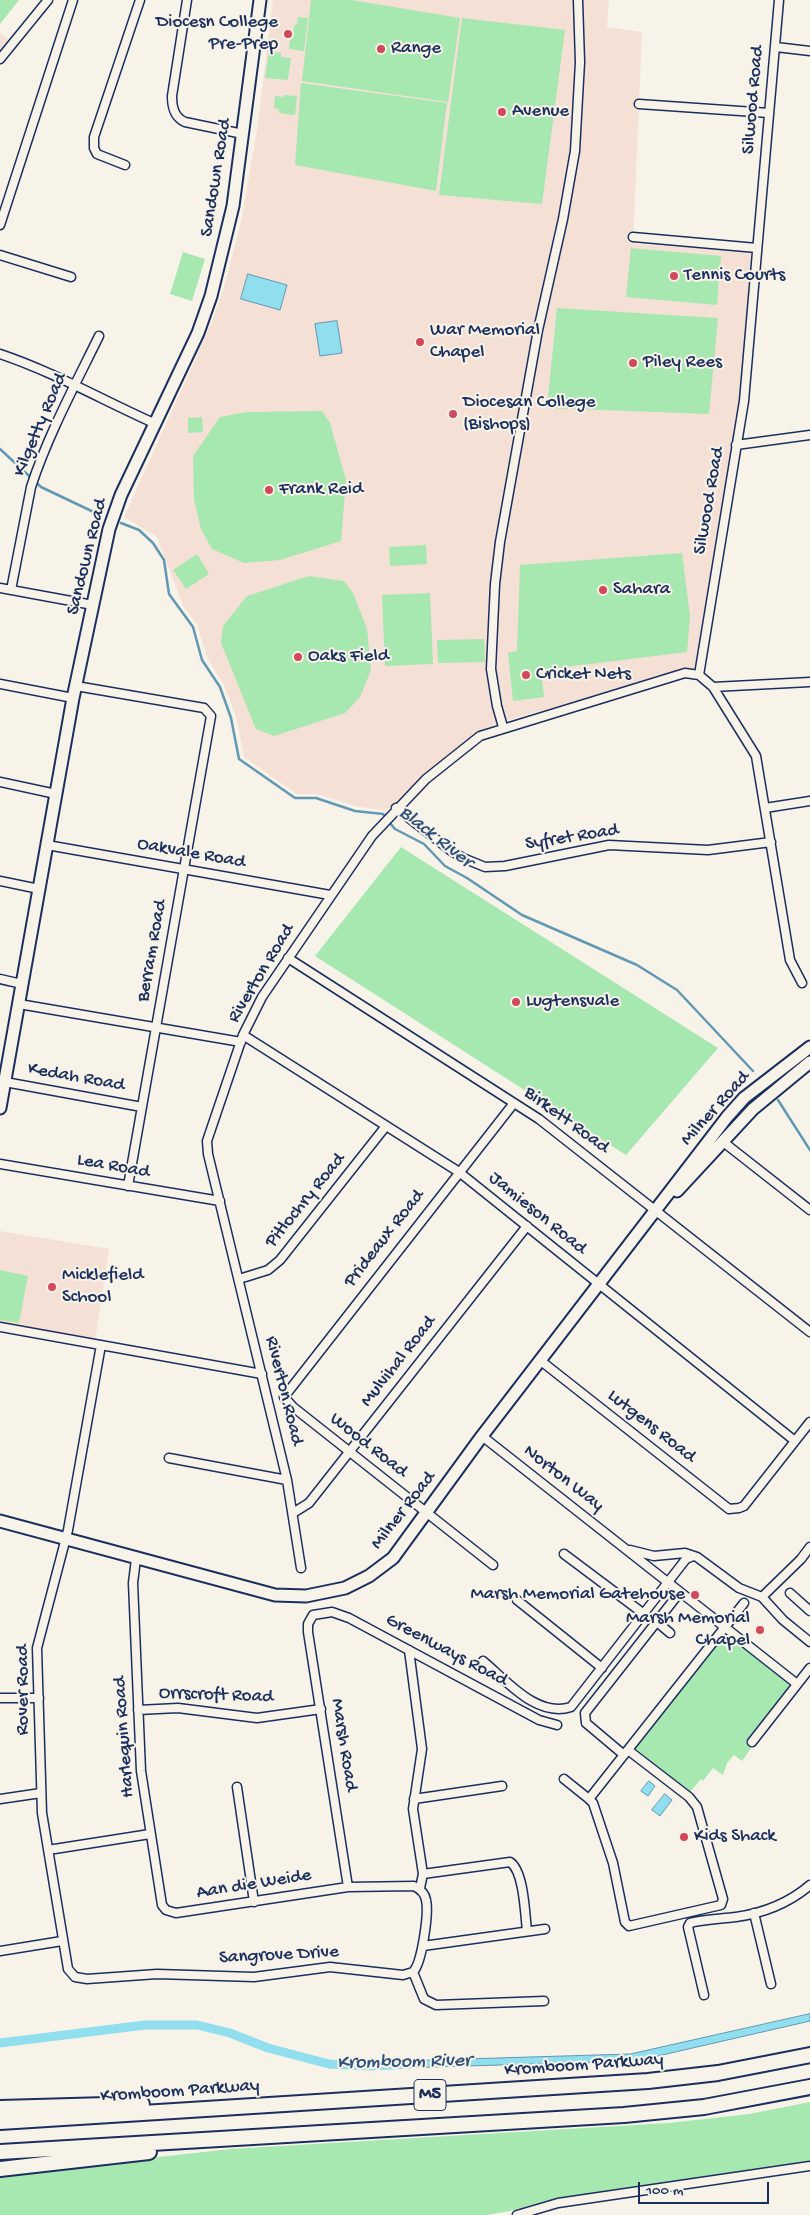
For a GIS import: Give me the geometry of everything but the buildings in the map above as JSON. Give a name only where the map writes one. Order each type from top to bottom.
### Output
[{"type":"highway","name":"Kromboom Parkway","points":[[0,2122],[655,2081],[718,2073],[809,2055]]},
{"type":"highway","name":"M5","points":[[0,2152],[676,2110],[810,2087]]},
{"type":"highway","points":[[791,2091],[810,2092]]},
{"type":"highway","points":[[0,2108],[219,2101],[237,2107]]},
{"type":"highway","points":[[0,2169],[309,2134]]},
{"type":"main road","name":"Sandown Road","points":[[0,1108],[73,698],[109,529],[114,513],[198,333],[211,296],[233,206],[260,0]]},
{"type":"main road","name":"Milner Road","points":[[0,1521],[262,1593],[285,1596],[315,1595],[356,1584],[382,1567],[400,1551],[482,1436],[659,1208],[682,1174],[744,1098],[810,1047]]},
{"type":"main road","name":"Milner Road","points":[[659,1208],[688,1180],[753,1108],[810,1062]]},
{"type":"street","points":[[0,59],[48,0]]},
{"type":"street","points":[[0,224],[73,0]]},
{"type":"street","points":[[125,165],[98,154],[93,144],[140,0]]},
{"type":"street","points":[[187,0],[172,96],[174,110],[180,120],[185,122],[243,134]]},
{"type":"street","points":[[504,727],[497,706],[491,669],[495,584],[502,532],[538,330],[563,219],[575,151],[580,62],[578,0]]},
{"type":"street","name":"Silwood Road","points":[[699,675],[746,376],[779,0]]},
{"type":"street","points":[[776,47],[810,51]]},
{"type":"street","points":[[639,104],[769,113]]},
{"type":"street","points":[[633,238],[757,248]]},
{"type":"street","points":[[0,254],[71,277]]},
{"type":"street","name":"Kilgetty Road","points":[[11,590],[31,487],[36,472],[99,336]]},
{"type":"street","points":[[0,354],[25,362],[156,424]]},
{"type":"street","points":[[736,445],[810,435]]},
{"type":"street","points":[[0,588],[93,606]]},
{"type":"street","name":"Riverton Road","points":[[301,1568],[287,1480],[208,1154],[207,1141],[242,1039],[258,1004],[330,895],[378,830],[426,779],[470,742],[504,727],[685,674],[699,675]]},
{"type":"street","points":[[699,675],[713,687],[754,751],[790,960],[802,984]]},
{"type":"street","points":[[713,687],[810,682]]},
{"type":"street","points":[[0,684],[73,698]]},
{"type":"street","name":"Berram Road","points":[[76,686],[204,708],[210,712],[210,722],[128,1186]]},
{"type":"street","points":[[0,782],[56,794]]},
{"type":"street","points":[[765,808],[810,801]]},
{"type":"street","name":"Syfret Road","points":[[395,810],[463,858],[485,867],[506,866],[608,845],[708,850],[771,842]]},
{"type":"street","name":"Oakvale Road","points":[[47,845],[330,895]]},
{"type":"street","points":[[0,881],[39,889]]},
{"type":"street","name":"Birkett Road","points":[[288,958],[539,1119],[659,1208],[810,1332]]},
{"type":"street","points":[[0,979],[22,984]]},
{"type":"street","name":"Jamieson Road","points":[[18,1004],[156,1028],[242,1039],[459,1172],[795,1441]]},
{"type":"street","name":"Kedah Road","points":[[4,1079],[142,1107]]},
{"type":"street","name":"Prideaux Road","points":[[284,1397],[514,1103]]},
{"type":"street","name":"Pitlochry Road","points":[[239,1279],[268,1270],[280,1260],[386,1126]]},
{"type":"street","points":[[722,1141],[810,1210]]},
{"type":"street","name":"Lea Road","points":[[0,1164],[220,1201]]},
{"type":"street","name":"Mulvihal Road","points":[[293,1513],[309,1504],[527,1226]]},
{"type":"street","points":[[0,1328],[262,1374]]},
{"type":"street","name":"Rover Road","points":[[75,1977],[71,1974],[66,1964],[42,1813],[37,1648],[65,1539],[101,1345]]},
{"type":"street","name":"Lutgens Road","points":[[541,1361],[724,1506],[734,1509],[744,1506],[795,1441]]},
{"type":"street","points":[[269,1400],[284,1397]]},
{"type":"street","name":"Wood Road","points":[[284,1397],[293,1407],[494,1565]]},
{"type":"street","points":[[795,1441],[810,1422]]},
{"type":"street","name":"Norton Way","points":[[482,1436],[797,1684]]},
{"type":"street","points":[[169,1458],[287,1480]]},
{"type":"street","points":[[762,1597],[801,1559],[810,1547]]},
{"type":"street","points":[[623,1548],[654,1556],[685,1553],[701,1558],[739,1588],[762,1597],[783,1620],[810,1642]]},
{"type":"street","points":[[564,1554],[644,1614]]},
{"type":"street","points":[[678,1554],[683,1564]]},
{"type":"street","points":[[483,1661],[528,1698],[553,1710],[564,1709],[575,1704],[686,1559],[693,1556]]},
{"type":"street","name":"Harlequin Road","points":[[136,1559],[133,1583],[142,1771],[160,1897],[166,1910]]},
{"type":"street","points":[[564,1779],[593,1803],[613,1863],[625,1922],[628,1926],[721,1905],[722,1899],[697,1807],[689,1797],[586,1723],[584,1716],[680,1592]]},
{"type":"street","points":[[790,1593],[810,1611]]},
{"type":"street","points":[[517,1600],[602,1668]]},
{"type":"street","points":[[589,1798],[744,1603]]},
{"type":"street","name":"Greenways Road","points":[[318,1613],[332,1612],[349,1618],[539,1720],[557,1725]]},
{"type":"street","name":"Marsh Road","points":[[318,1613],[310,1618],[308,1624],[348,1887]]},
{"type":"street","points":[[657,1622],[670,1633]]},
{"type":"street","points":[[410,1650],[422,1749],[414,1799],[414,1816],[423,1874],[420,1888],[427,1904],[421,1961],[414,1972],[424,1999],[436,2005],[544,2000]]},
{"type":"street","points":[[752,1742],[810,1668]]},
{"type":"street","points":[[0,1698],[38,1698]]},
{"type":"street","name":"Orrscroft Road","points":[[138,1710],[178,1708],[257,1718],[321,1710]]},
{"type":"street","points":[[414,1799],[502,1786]]},
{"type":"street","points":[[236,1787],[254,1902]]},
{"type":"street","points":[[0,1799],[41,1792]]},
{"type":"street","points":[[48,1850],[150,1834]]},
{"type":"street","points":[[423,1874],[510,1862],[514,1865],[519,1876],[527,1931]]},
{"type":"street","points":[[704,1995],[689,1925],[715,1918],[736,1917],[781,1905],[810,1885]]},
{"type":"street","points":[[348,1887],[408,1886],[420,1888]]},
{"type":"street","name":"Aan die Weide","points":[[166,1910],[176,1913],[348,1887]]},
{"type":"street","points":[[754,1913],[771,1984]]},
{"type":"street","points":[[423,1946],[545,1929]]},
{"type":"street","points":[[0,1951],[62,1941]]},
{"type":"street","name":"Sangrove Drive","points":[[75,1977],[86,1979],[157,1974],[254,1978],[330,1967],[403,1975],[414,1972]]},
{"type":"street","points":[[517,2215],[810,2166]]},
{"type":"shaded area","name":"Diocesan College (Bishops)","points":[[273,0],[609,0],[607,27],[642,32],[633,244],[753,251],[741,396],[696,665],[693,669],[497,723],[469,741],[426,774],[386,811],[355,806],[317,794],[297,794],[244,757],[236,716],[224,685],[207,657],[197,624],[183,606],[157,537],[124,517],[212,322],[225,284],[242,217],[257,130]]},
{"type":"shaded area","points":[[0,32],[10,41],[0,53]]},
{"type":"shaded area","name":"Micklefield School","points":[[0,1231],[109,1249],[95,1341],[0,1324]]},
{"type":"green space","points":[[0,0],[19,0],[0,24]]},
{"type":"green space","name":"Range","points":[[311,0],[351,0],[460,18],[448,102],[302,81]]},
{"type":"green space","points":[[298,17],[308,18],[304,51],[289,49],[290,39],[293,39],[294,25],[297,25]]},
{"type":"green space","name":"Avenue","points":[[462,18],[565,30],[542,204],[439,195]]},
{"type":"green space","points":[[269,51],[281,53],[281,57],[291,58],[288,80],[265,78]]},
{"type":"green space","name":"Range","points":[[301,83],[447,103],[436,191],[295,165]]},
{"type":"green space","points":[[284,95],[297,96],[295,115],[279,113],[279,109],[274,108],[275,96],[284,97]]},
{"type":"green space","name":"Tennis Courts","points":[[631,248],[721,256],[717,305],[626,297]]},
{"type":"green space","points":[[183,252],[205,259],[192,301],[170,294]]},
{"type":"green space","name":"Piley Rees","points":[[557,308],[718,318],[709,414],[547,408]]},
{"type":"green space","name":"Frank Reid","points":[[322,411],[330,423],[346,480],[341,541],[280,560],[244,563],[212,549],[201,529],[194,500],[193,456],[220,417],[247,412]]},
{"type":"green space","points":[[202,417],[203,432],[188,433],[188,418]]},
{"type":"green space","points":[[426,545],[427,564],[390,566],[389,547]]},
{"type":"green space","name":"Sahara","points":[[682,553],[690,616],[687,652],[541,670],[544,697],[513,701],[508,653],[517,651],[520,565]]},
{"type":"green space","points":[[197,554],[209,574],[186,589],[173,570]]},
{"type":"green space","name":"Oaks Field","points":[[309,576],[344,581],[353,593],[367,629],[371,670],[360,697],[345,713],[274,736],[256,729],[221,643],[223,626],[247,596]]},
{"type":"green space","points":[[430,593],[433,664],[385,666],[382,595]]},
{"type":"green space","points":[[484,639],[485,662],[438,663],[437,640]]},
{"type":"green space","name":"Lugtensvale","points":[[401,847],[718,1048],[626,1155],[315,956]]},
{"type":"green space","points":[[0,1270],[28,1276],[19,1323],[0,1320]]},
{"type":"green space","points":[[727,1634],[789,1683],[790,1687],[748,1739],[754,1744],[742,1761],[734,1755],[727,1763],[723,1775],[713,1768],[703,1781],[701,1779],[690,1792],[635,1748],[724,1635]]},
{"type":"green space","points":[[810,2102],[810,2161],[545,2201],[510,2211],[486,2215],[0,2215],[0,2175],[230,2149],[669,2123],[749,2114]]},
{"type":"water","points":[[248,274],[287,285],[280,310],[241,299]]},
{"type":"water","points":[[337,321],[342,353],[320,356],[315,324]]},
{"type":"water","points":[[649,1781],[655,1786],[648,1796],[641,1791]]},
{"type":"water","points":[[665,1794],[672,1800],[660,1816],[652,1810]]},
{"type":"water","points":[[810,2014],[810,2021],[636,2061],[399,2068],[398,2061],[630,2054]]},
{"type":"waterway","name":"Black River","points":[[0,449],[41,487],[100,515]]},
{"type":"waterway","name":"Black River","points":[[121,523],[139,530],[153,543],[164,560],[169,594],[193,627],[202,660],[220,687],[231,718],[239,759],[295,798],[316,798],[355,811],[383,814],[386,817]]},
{"type":"waterway","name":"Black River","points":[[389,822],[395,829],[424,844],[445,866],[467,878],[522,915],[637,965],[677,990],[753,1071]]},
{"type":"waterway","name":"Black River","points":[[778,1100],[810,1150]]},
{"type":"waterway","name":"Kromboom River","points":[[0,2043],[145,2025],[197,2025],[230,2033],[268,2048],[329,2064],[370,2066],[410,2064]]},
{"type":"place","name":"Diocesn College Pre-Prep","points":[[288,34]]},
{"type":"place","name":"Range","points":[[381,49]]},
{"type":"place","name":"Avenue","points":[[502,112]]},
{"type":"place","name":"Tennis Courts","points":[[674,276]]},
{"type":"place","name":"War Memorial Chapel","points":[[420,342]]},
{"type":"place","name":"Piley Rees","points":[[633,363]]},
{"type":"place","name":"Diocesan College (Bishops)","points":[[453,414]]},
{"type":"place","name":"Frank Reid","points":[[269,490]]},
{"type":"place","name":"Sahara","points":[[603,590]]},
{"type":"place","name":"Oaks Field","points":[[298,657]]},
{"type":"place","name":"Cricket Nets","points":[[526,675]]},
{"type":"place","name":"Lugtensvale","points":[[516,1002]]},
{"type":"place","name":"Micklefield School","points":[[52,1287]]},
{"type":"place","name":"Marsh Memorial Gatehouse","points":[[695,1595]]},
{"type":"place","name":"Marsh Memorial Chapel","points":[[760,1630]]},
{"type":"place","name":"Kids Shack","points":[[684,1837]]}]
